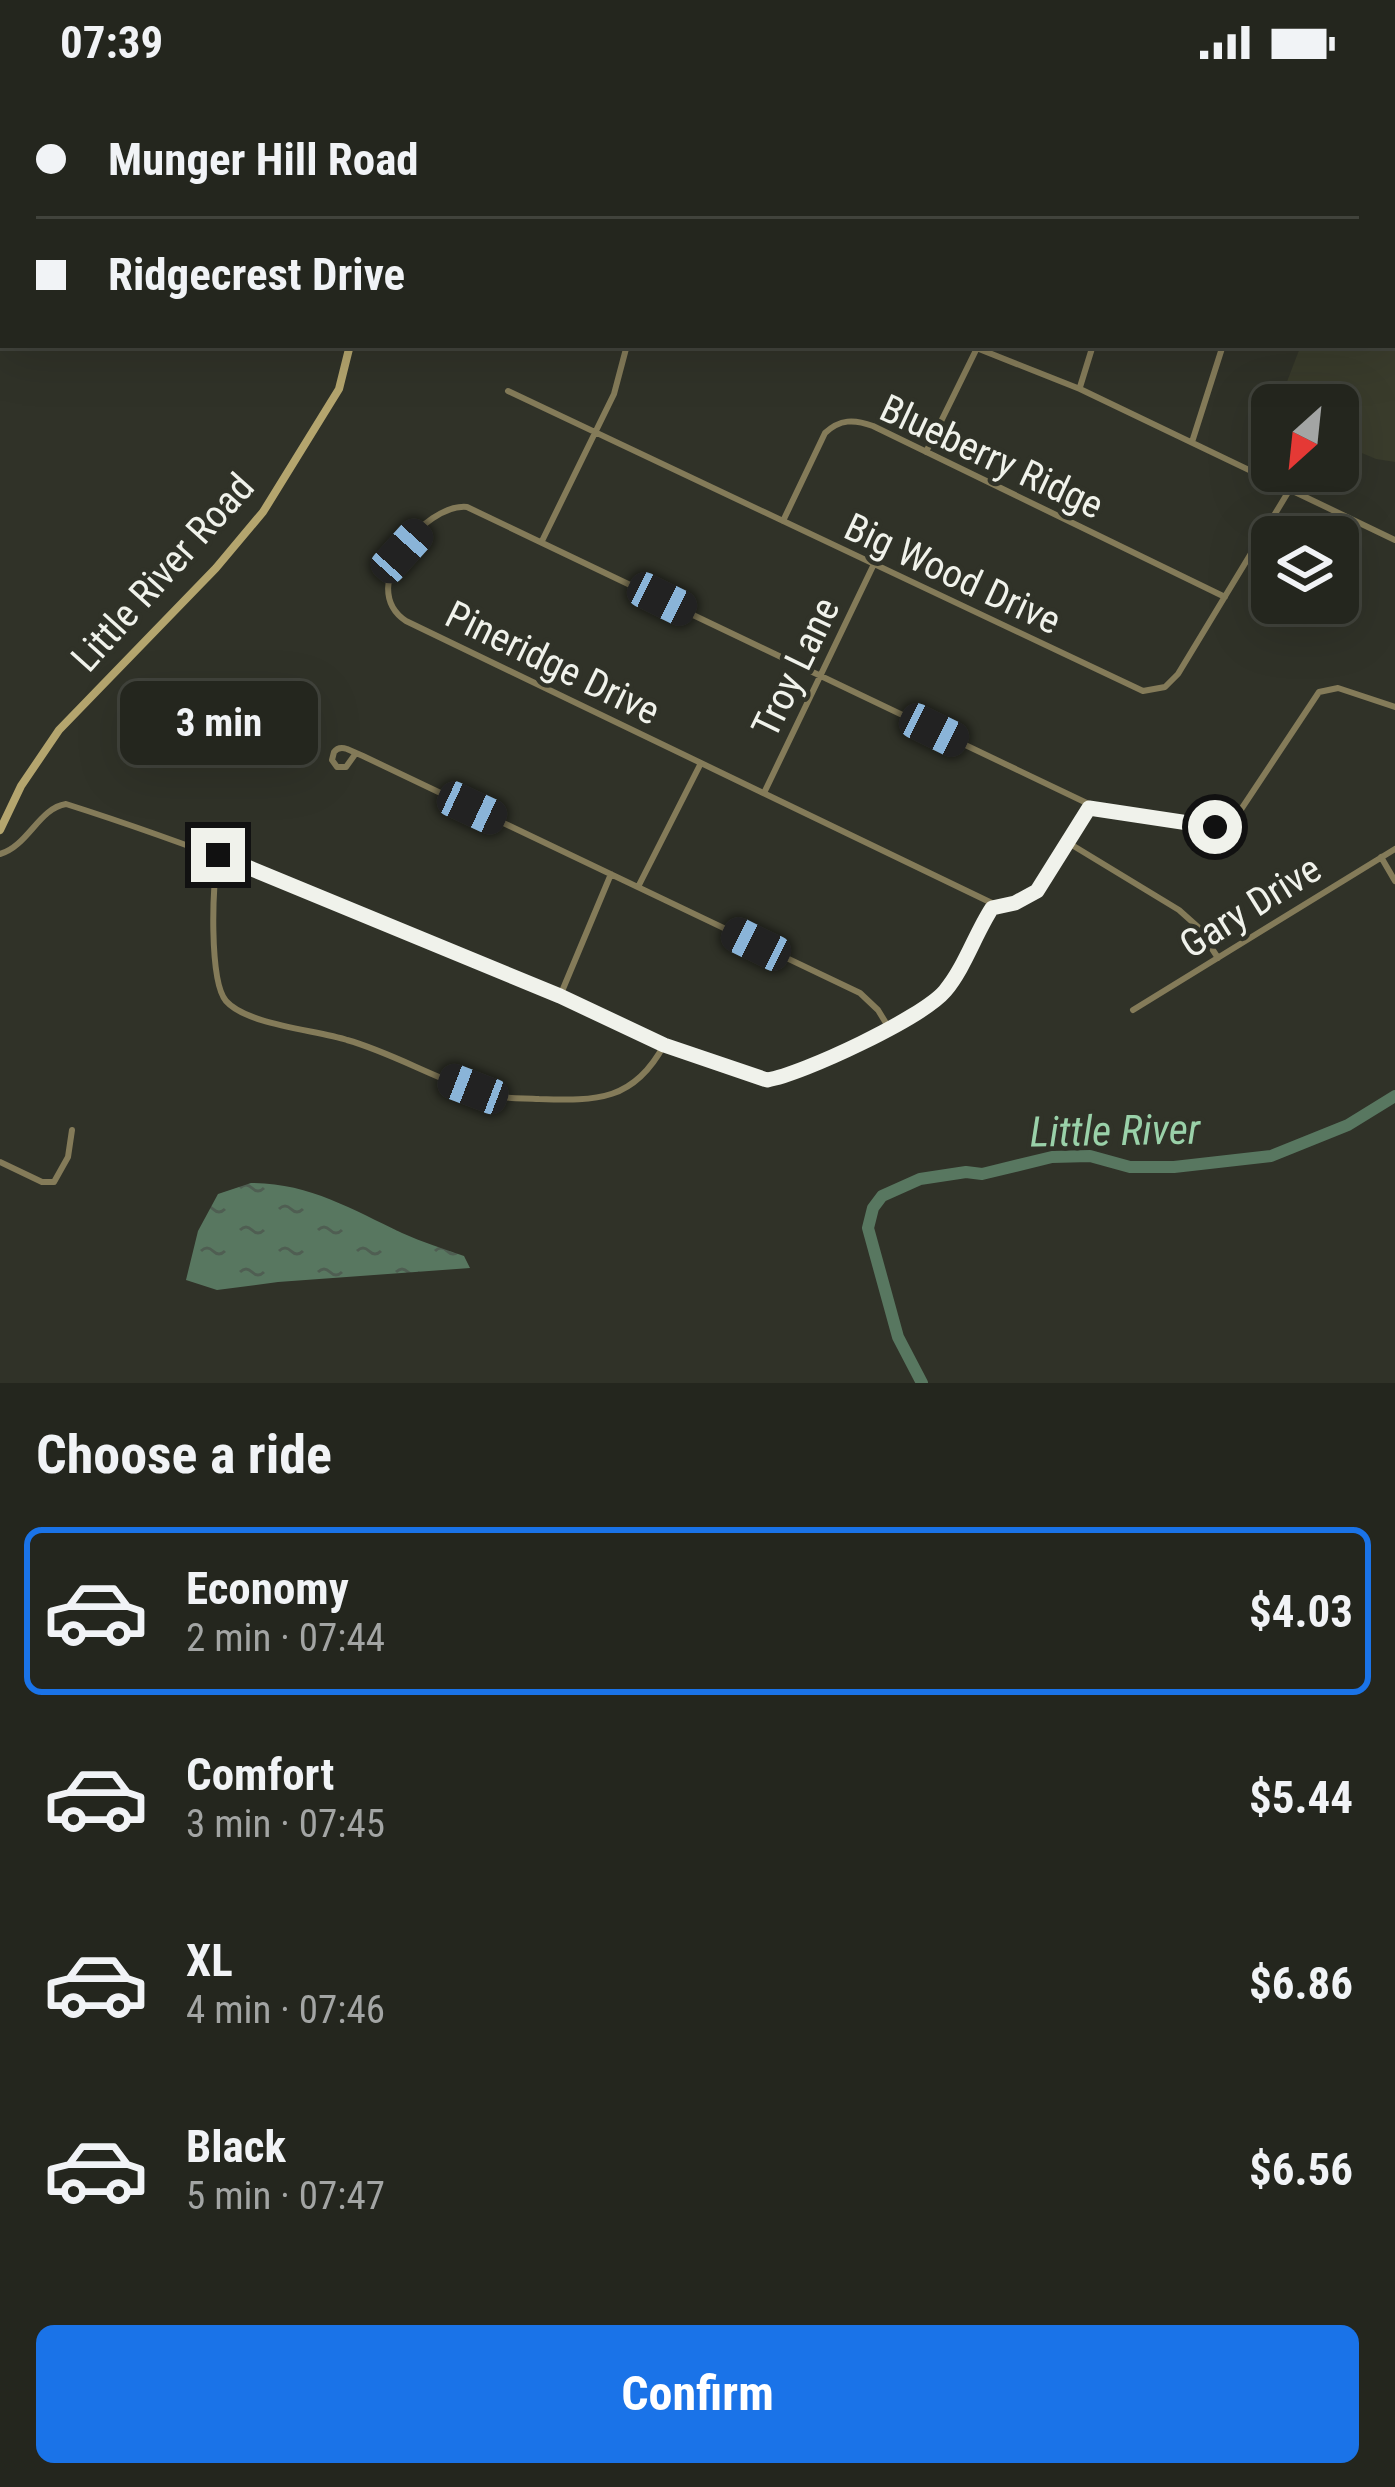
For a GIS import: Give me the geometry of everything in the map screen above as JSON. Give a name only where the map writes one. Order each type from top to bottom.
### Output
[{"type":"main road","name":"Little River Road","points":[[0,830],[21,786],[59,730],[263,512],[340,389],[349,348]]},
{"type":"street","points":[[542,541],[596,432],[621,374],[626,348]]},
{"type":"street","points":[[926,452],[974,348]]},
{"type":"street","points":[[980,348],[1080,388],[1251,470]]},
{"type":"street","points":[[1080,388],[1092,348]]},
{"type":"street","points":[[1192,442],[1222,348]]},
{"type":"street","name":"Big Wood Drive","points":[[508,391],[1142,691],[1157,690],[1172,681],[1288,492]]},
{"type":"street","name":"Blueberry Ridge","points":[[783,521],[821,440],[836,424],[863,423],[1225,597]]},
{"type":"street","points":[[1296,492],[1395,540]]},
{"type":"street","name":"Pineridge Drive","points":[[996,905],[406,621],[389,604],[386,582],[392,565],[434,516],[448,508],[477,510],[1093,806],[1215,827],[1228,824],[1240,812],[1319,692],[1338,688],[1395,707]]},
{"type":"street","name":"Troy Lane","points":[[764,794],[874,565]]},
{"type":"street","points":[[356,753],[860,993],[889,1028]]},
{"type":"street","points":[[638,887],[700,763]]},
{"type":"street","points":[[0,854],[16,848],[59,803],[218,855],[560,996],[664,1045],[767,1080],[889,1028],[932,1003],[949,987],[996,905],[1015,903],[1037,891],[1093,806]]},
{"type":"street","points":[[1067,842],[1189,917],[1218,958]]},
{"type":"street","name":"Gary Drive","points":[[1133,1010],[1395,849]]},
{"type":"street","points":[[218,855],[218,977],[223,998],[238,1010],[353,1041],[473,1089],[514,1098],[583,1100],[611,1095],[644,1076],[664,1045]]},
{"type":"street","points":[[1381,857],[1395,881]]},
{"type":"street","points":[[560,996],[611,874]]},
{"type":"street","points":[[0,1162],[54,1183],[68,1156],[72,1130]]},
{"type":"shaded area","points":[[1300,348],[1395,348],[1395,462],[1359,452],[1359,384],[1286,384]]},
{"type":"water","points":[[251,1183],[292,1187],[329,1199],[464,1256],[470,1268],[217,1290],[186,1280],[198,1231],[218,1194]]},
{"type":"waterway","name":"Little River","points":[[922,1383],[898,1337],[868,1228],[882,1196],[920,1179],[982,1174],[1052,1157],[1090,1156],[1130,1167],[1174,1167],[1271,1156],[1348,1125],[1395,1096]]},
{"type":"route","points":[[218,855],[560,996],[664,1045],[767,1080],[868,1038],[935,1001],[949,987],[992,908],[1037,891],[1089,808],[1215,827]]}]
